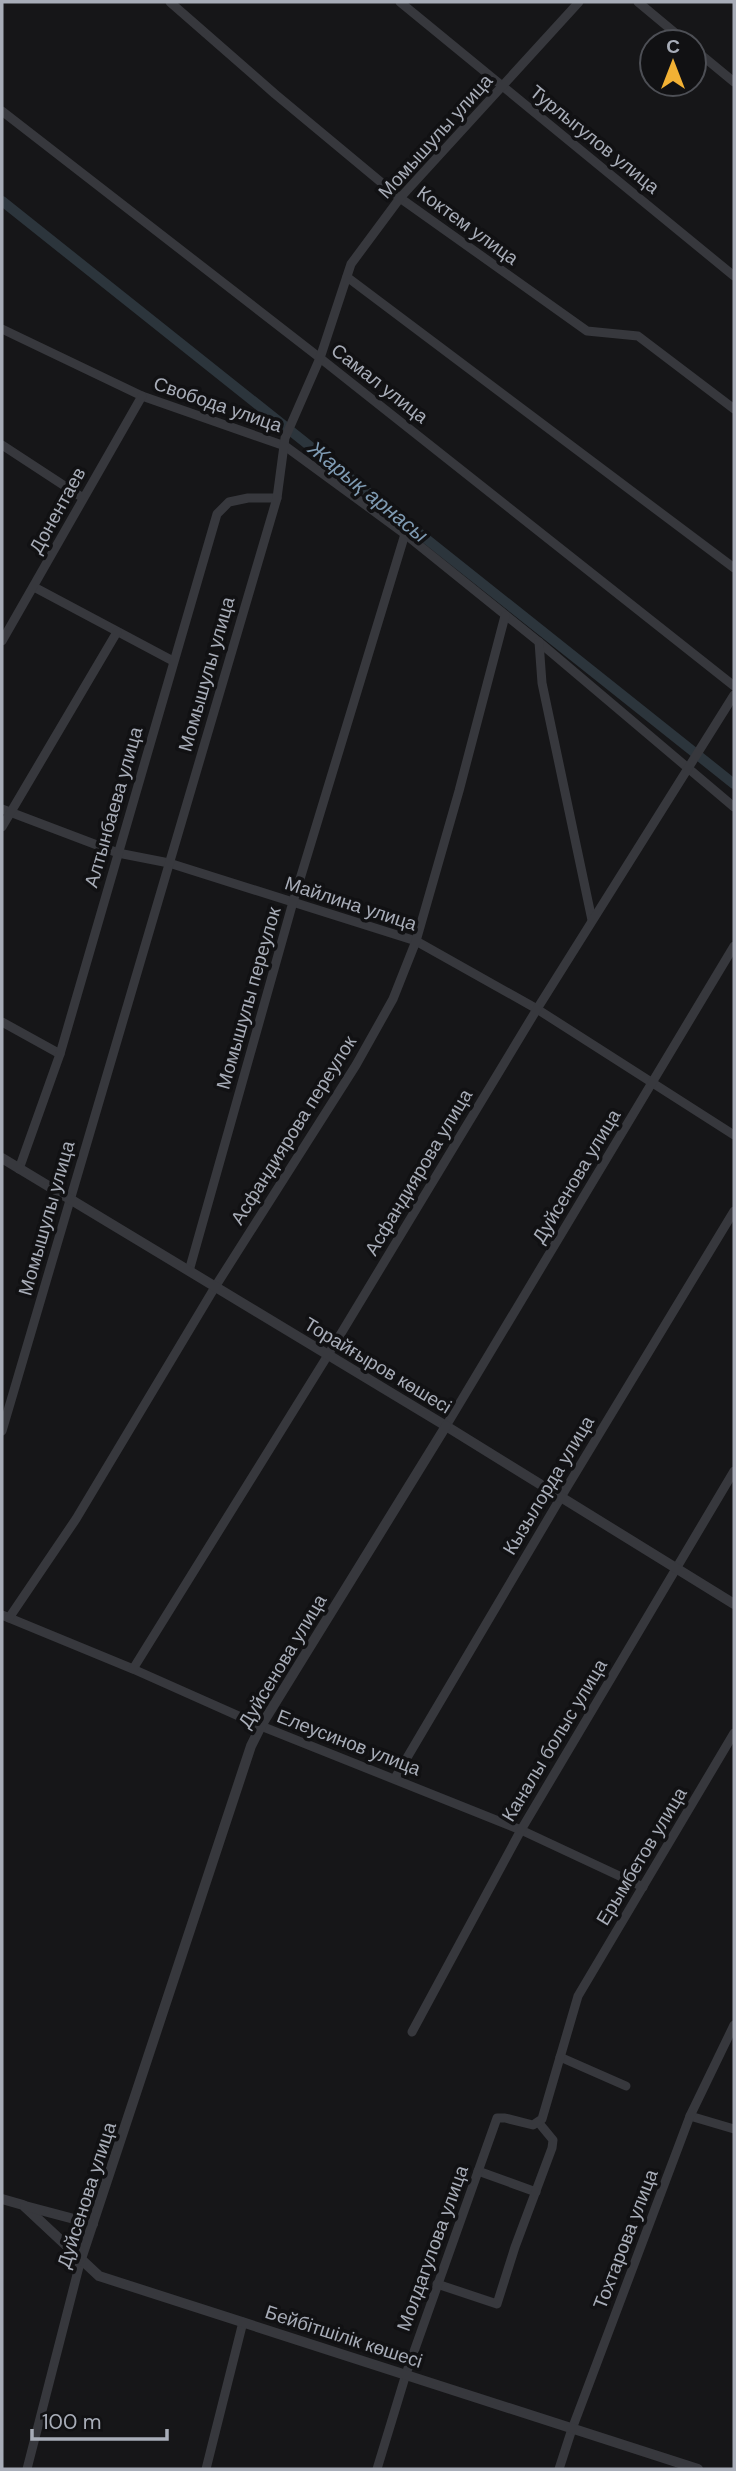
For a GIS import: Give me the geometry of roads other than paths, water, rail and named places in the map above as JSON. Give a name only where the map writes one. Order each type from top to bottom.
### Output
[{"type":"street","name":"Коктем улица","points":[[170,2],[400,198],[587,331],[638,336],[734,409]]},
{"type":"street","name":"Турлыгулов улица","points":[[400,2],[734,276]]},
{"type":"street","name":"Момышулы улица","points":[[2,1431],[276,498],[285,442],[320,358],[351,264],[400,198],[579,2]]},
{"type":"street","points":[[638,2],[669,28]]},
{"type":"street","points":[[708,61],[734,82]]},
{"type":"street","name":"Самал улица","points":[[2,111],[320,358],[734,686]]},
{"type":"street","points":[[347,276],[734,568]]},
{"type":"street","name":"Свобода улица","points":[[2,329],[142,396],[285,442],[539,642],[734,807]]},
{"type":"street","name":"Донентаев","points":[[2,642],[142,396]]},
{"type":"street","points":[[2,444],[83,498]]},
{"type":"street","name":"Алтынбаева улица","points":[[19,1169],[60,1054],[217,514],[229,502],[248,498],[276,498]]},
{"type":"street","name":"Момышулы переулок","points":[[189,1271],[293,902],[405,534]]},
{"type":"street","points":[[34,587],[173,661]]},
{"type":"street","name":"Асфандиярова переулок","points":[[5,1617],[76,1518],[215,1287],[356,1065],[393,999],[416,941],[459,792],[505,616]]},
{"type":"street","points":[[2,827],[6,811],[117,632]]},
{"type":"street","points":[[539,642],[542,683],[592,920]]},
{"type":"street","name":"Асфандиярова улица","points":[[133,1669],[328,1355],[592,920],[733,697]]},
{"type":"street","name":"Майлина улица","points":[[6,811],[118,853],[169,863],[416,941],[537,1010],[734,1135]]},
{"type":"street","name":"Дуйсенова улица","points":[[27,2469],[81,2259],[251,1746],[734,946]]},
{"type":"street","points":[[2,1022],[60,1054]]},
{"type":"street","name":"Торайғыров көшесі","points":[[2,1158],[446,1426],[734,1604]]},
{"type":"street","name":"Кызылорда улица","points":[[395,1778],[734,1211]]},
{"type":"street","name":"Каналы болыс улица","points":[[412,2032],[522,1830],[734,1471]]},
{"type":"street","name":"Елеусинов улица","points":[[5,1617],[133,1669],[261,1726],[522,1830],[643,1887]]},
{"type":"street","name":"Ерымбетов улица","points":[[539,2123],[578,1996],[734,1733]]},
{"type":"street","name":"Тохтарова улица","points":[[559,2469],[690,2116],[734,2025]]},
{"type":"street","points":[[560,2057],[626,2086]]},
{"type":"street","points":[[690,2116],[734,2129]]},
{"type":"street","name":"Молдагулова улица","points":[[377,2469],[405,2374],[497,2118],[533,2125],[539,2123]]},
{"type":"street","points":[[438,2284],[497,2304],[552,2148],[553,2140],[539,2123]]},
{"type":"street","points":[[478,2171],[536,2192]]},
{"type":"street","name":"Бейбітшілік көшесі","points":[[2,2199],[23,2205],[99,2276],[698,2469]]},
{"type":"street","points":[[23,2205],[93,2224]]},
{"type":"street","points":[[206,2469],[243,2322]]},
{"type":"waterway","name":"Жарық арнасы","points":[[2,201],[734,784]]}]
